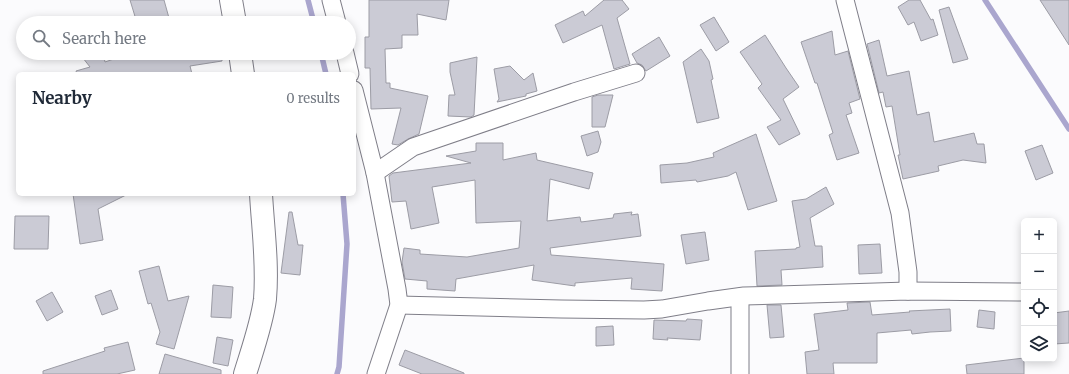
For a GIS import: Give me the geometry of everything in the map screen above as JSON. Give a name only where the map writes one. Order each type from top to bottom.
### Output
[{"type":"main road","points":[[231,0],[234,16]]},
{"type":"main road","points":[[241,60],[243,72]]},
{"type":"main road","points":[[245,374],[257,336],[264,301],[266,269],[261,196]]},
{"type":"street","points":[[332,0],[335,16]]},
{"type":"street","points":[[845,0],[900,212],[908,272],[908,291]]},
{"type":"street","points":[[347,60],[350,72]]},
{"type":"street","points":[[374,173],[413,147],[574,92],[636,73]]},
{"type":"street","points":[[356,98],[374,173],[399,305],[376,374]]},
{"type":"street","points":[[399,305],[561,310],[644,310],[662,309],[740,297],[856,292],[888,293],[908,291],[1021,292]]},
{"type":"street","points":[[740,297],[740,374]]},
{"type":"building","points":[[130,0],[164,0],[168,16],[135,16]]},
{"type":"building","points":[[369,0],[449,0],[446,20],[417,14],[418,35],[402,35],[402,48],[385,49],[386,83],[390,83],[390,88],[428,96],[419,134],[398,145],[392,144],[401,108],[371,109],[370,68],[365,68],[365,37],[369,37]]},
{"type":"building","points":[[604,0],[622,0],[629,9],[617,18],[630,64],[614,69],[602,25],[563,43],[555,25],[583,11],[585,16]]},
{"type":"building","points":[[909,0],[920,0],[931,20],[933,19],[938,35],[921,41],[914,22],[908,25],[898,7]]},
{"type":"building","points":[[1040,0],[1069,0],[1069,45]]},
{"type":"building","points":[[949,7],[968,59],[953,63],[939,10]]},
{"type":"building","points":[[714,17],[729,42],[716,51],[700,25]]},
{"type":"building","points":[[832,31],[835,55],[848,51],[860,99],[849,103],[852,113],[846,115],[859,153],[837,160],[829,135],[833,133],[817,83],[815,83],[801,42]]},
{"type":"building","points":[[765,35],[799,87],[783,99],[800,134],[779,145],[767,127],[781,120],[758,88],[762,84],[740,52]]},
{"type":"building","points":[[659,37],[670,56],[646,71],[642,65],[637,63],[632,54]]},
{"type":"building","points":[[879,40],[887,76],[909,71],[917,115],[929,112],[934,142],[974,133],[977,144],[984,144],[986,163],[963,160],[938,166],[939,171],[903,179],[898,155],[900,155],[892,106],[886,107],[883,92],[879,93],[867,44]]},
{"type":"building","points":[[701,49],[709,61],[713,79],[711,80],[719,118],[697,123],[683,62]]},
{"type":"building","points":[[477,57],[474,115],[471,117],[448,116],[449,95],[455,95],[450,72],[450,63]]},
{"type":"building","points":[[84,60],[105,60],[105,62],[111,60],[222,60],[190,66],[192,72],[76,71],[90,67]]},
{"type":"building","points":[[510,66],[524,80],[533,73],[537,91],[526,94],[526,96],[497,102],[499,99],[494,69]]},
{"type":"building","points":[[598,95],[613,95],[605,127],[592,127],[592,97]]},
{"type":"building","points":[[598,131],[601,142],[598,152],[587,156],[581,136]]},
{"type":"building","points":[[756,134],[777,201],[748,210],[736,172],[728,176],[697,182],[696,180],[661,183],[660,165],[687,163],[714,157],[713,153]]},
{"type":"building","points":[[476,143],[503,143],[503,160],[536,153],[537,160],[593,173],[589,189],[550,179],[547,221],[580,217],[581,222],[613,218],[614,214],[632,212],[631,215],[638,214],[641,236],[550,248],[551,255],[664,264],[662,291],[631,289],[632,278],[575,283],[575,286],[532,280],[534,265],[456,279],[455,291],[427,289],[427,281],[405,279],[402,262],[404,248],[420,250],[420,254],[467,257],[519,248],[521,221],[476,223],[475,180],[432,187],[439,223],[411,229],[406,201],[392,202],[389,176],[393,173],[471,163],[446,156],[476,151]]},
{"type":"building","points":[[1042,145],[1053,173],[1036,180],[1025,151]]},
{"type":"building","points":[[826,187],[834,204],[810,218],[815,246],[822,246],[823,267],[781,270],[782,285],[757,286],[755,251],[796,249],[800,247],[792,201],[806,199]]},
{"type":"building","points":[[73,196],[124,196],[98,209],[103,240],[80,244]]},
{"type":"building","points":[[289,212],[292,212],[298,245],[303,245],[300,275],[281,273]]},
{"type":"building","points":[[15,216],[49,216],[48,249],[14,249]]},
{"type":"building","points":[[705,232],[709,260],[686,264],[681,235]]},
{"type":"building","points":[[880,244],[882,273],[859,274],[858,245]]},
{"type":"building","points":[[159,266],[168,301],[189,296],[174,349],[156,344],[160,332],[151,303],[148,304],[139,271]]},
{"type":"building","points":[[213,285],[233,287],[231,318],[211,317]]},
{"type":"building","points":[[111,290],[118,309],[102,315],[95,296]]},
{"type":"building","points":[[52,292],[63,312],[47,321],[36,301]]},
{"type":"building","points":[[870,302],[872,315],[950,309],[951,331],[912,334],[911,330],[877,333],[877,363],[833,363],[834,374],[807,374],[805,352],[819,350],[814,314],[848,310],[847,303]]},
{"type":"building","points":[[767,305],[781,305],[784,337],[770,338]]},
{"type":"building","points":[[979,310],[995,312],[994,329],[977,327]]},
{"type":"building","points":[[1069,311],[1069,343],[1057,344],[1057,313]]},
{"type":"building","points":[[687,319],[702,320],[700,340],[667,338],[668,340],[653,339],[654,320],[686,321]]},
{"type":"building","points":[[613,326],[614,345],[596,346],[596,327]]},
{"type":"building","points":[[217,337],[233,340],[228,366],[213,363]]},
{"type":"building","points":[[128,342],[135,370],[117,374],[43,374],[43,371],[105,351],[104,348]]},
{"type":"building","points":[[405,350],[464,374],[422,374],[399,365]]},
{"type":"building","points":[[165,354],[221,370],[221,374],[159,374]]},
{"type":"building","points":[[1021,358],[1021,362],[1024,362],[1024,374],[967,374],[966,365]]},
{"type":"waterway","points":[[308,0],[312,16]]},
{"type":"waterway","points":[[985,0],[1069,129]]},
{"type":"waterway","points":[[323,60],[326,72]]},
{"type":"waterway","points":[[337,374],[339,367],[347,244],[343,196]]}]
